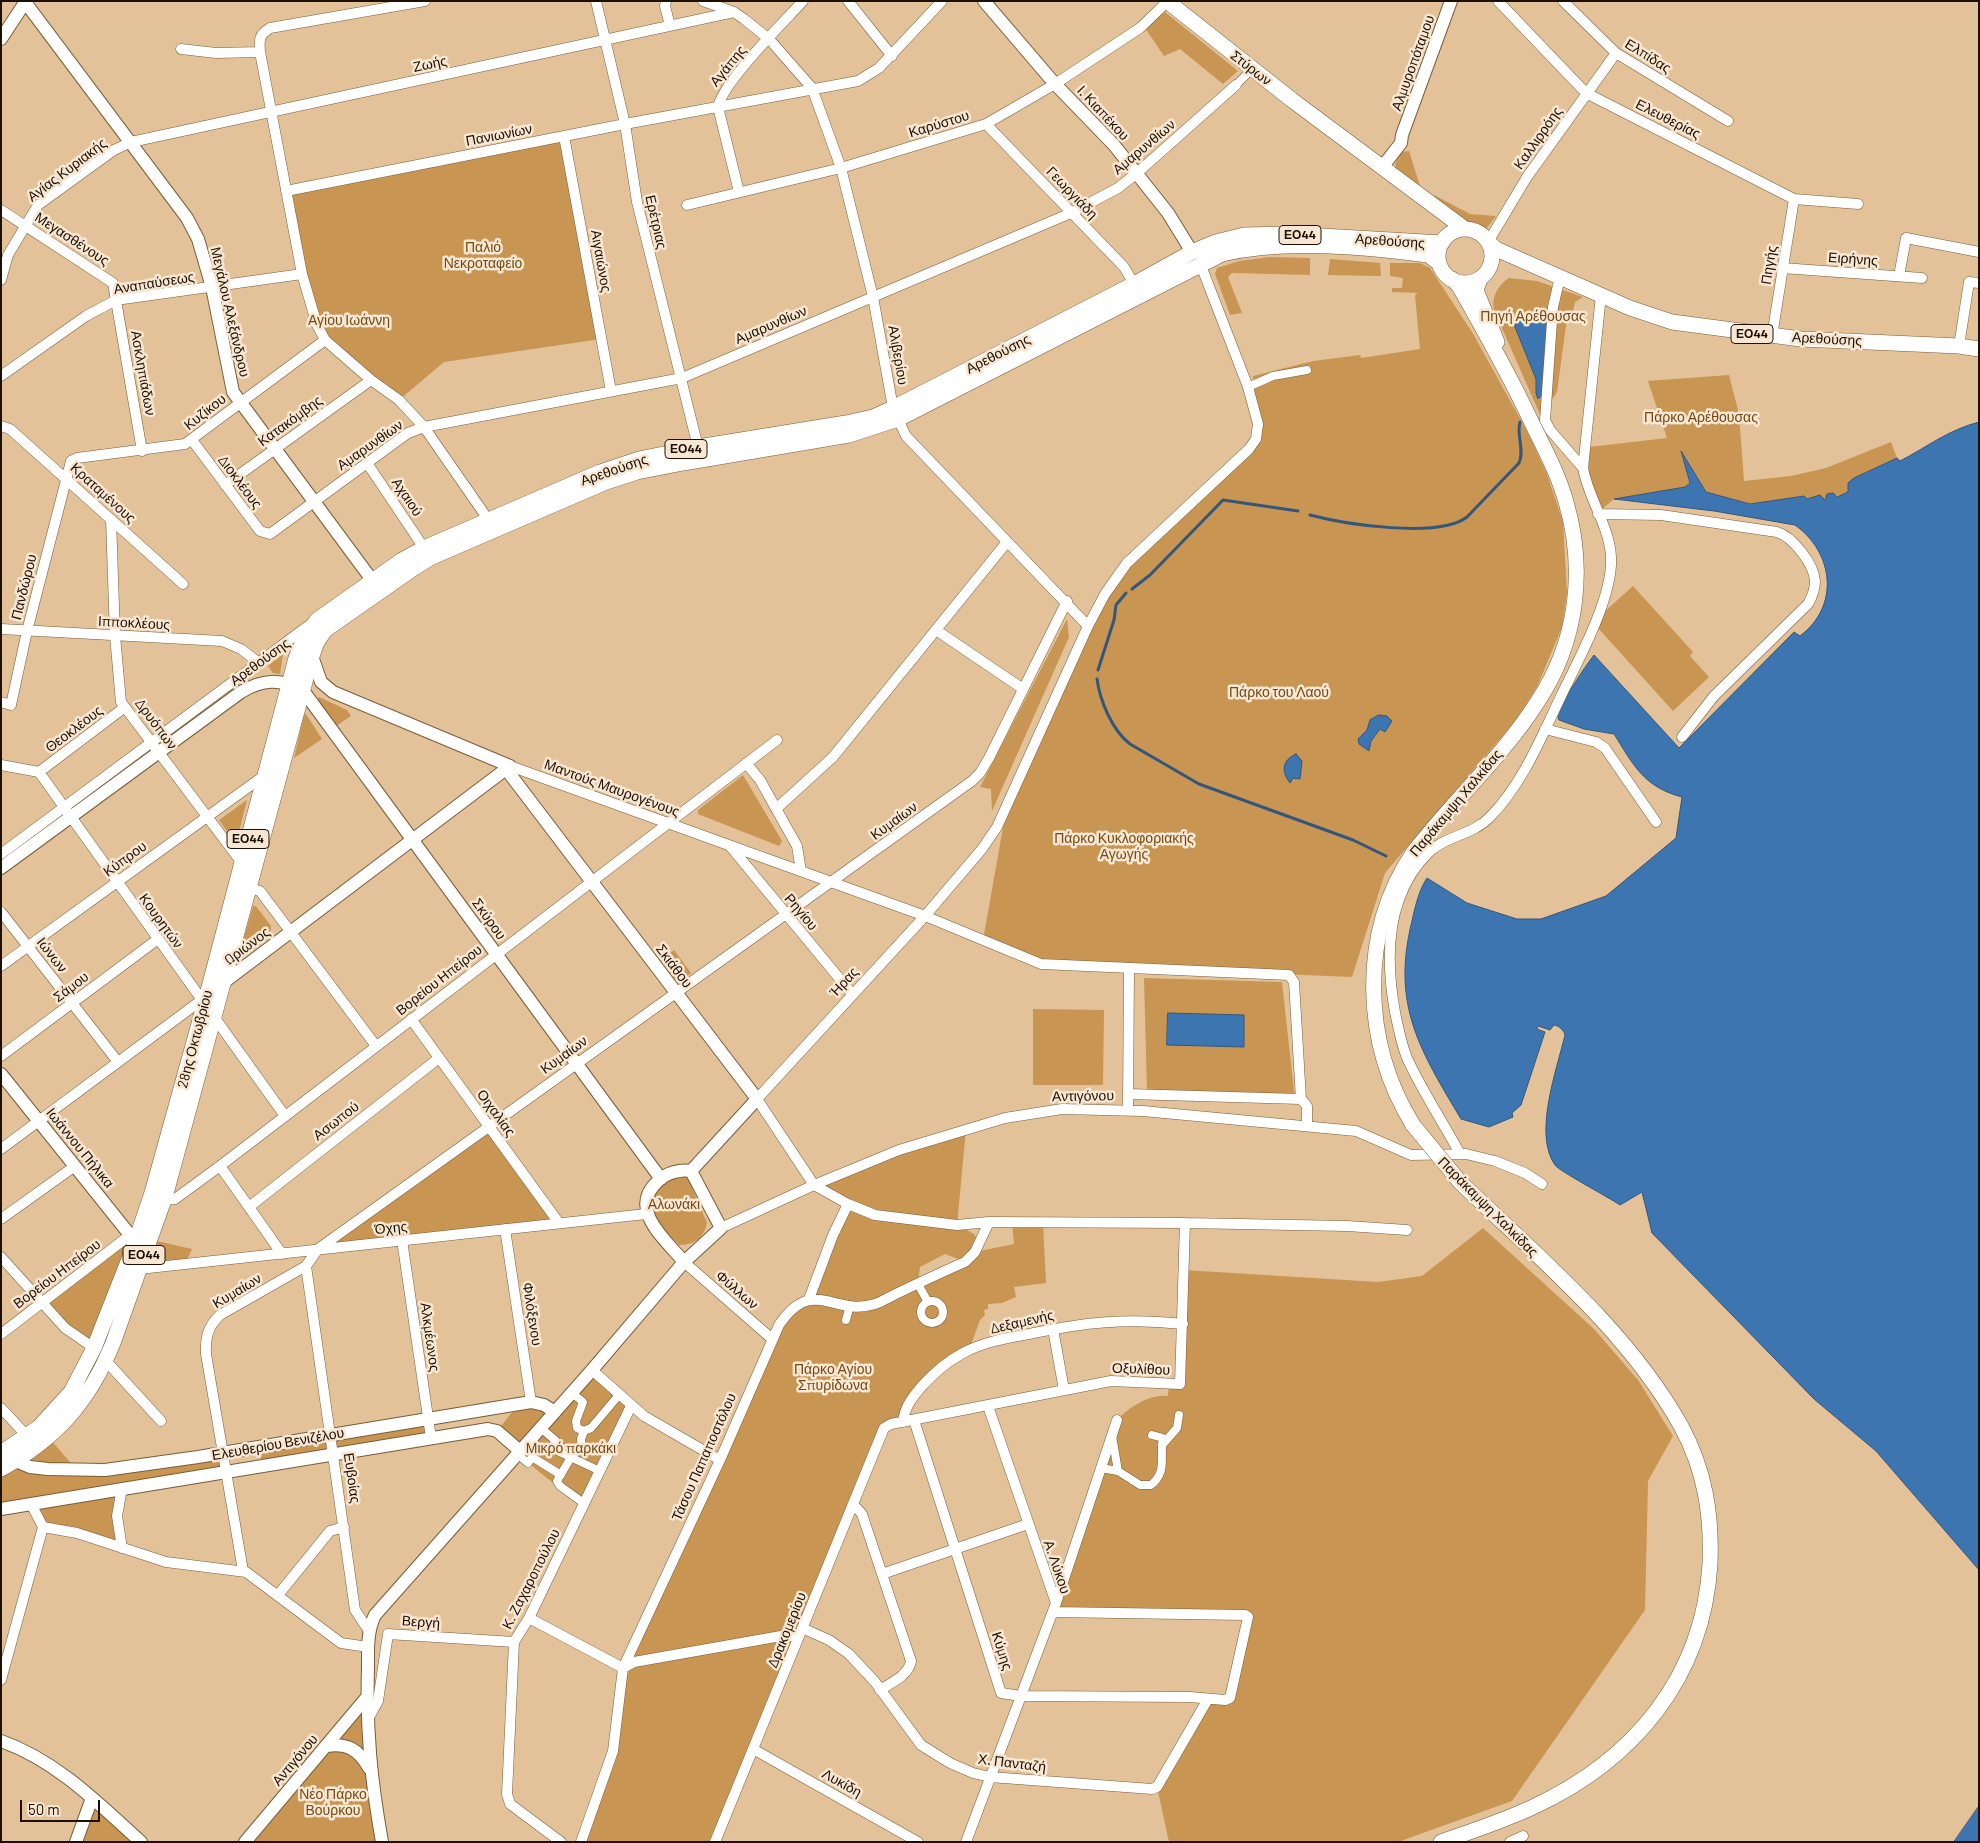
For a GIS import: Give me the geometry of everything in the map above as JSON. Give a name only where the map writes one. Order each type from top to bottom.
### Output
[{"type":"main road","name":"Στύρων","points":[[1167,1],[1252,69],[1465,229]]},
{"type":"main road","name":"Στύρων","points":[[1337,134],[1367,163],[1440,220],[1446,228],[1444,240]]},
{"type":"main road","name":"ΕΟ44","points":[[1444,240],[1452,233],[1465,229],[1478,232],[1488,242]]},
{"type":"main road","name":"Αρεθούσης","points":[[317,620],[372,580],[424,548],[492,525],[606,482],[637,472],[849,435],[1136,298],[1223,240],[1253,235],[1288,234],[1431,244],[1444,240]]},
{"type":"main road","points":[[1444,240],[1438,256],[1442,270],[1452,279]]},
{"type":"main road","points":[[1484,274],[1492,255],[1488,242]]},
{"type":"main road","name":"Αρεθούσης","points":[[1488,242],[1496,250],[1658,319],[1772,336],[1959,346]]},
{"type":"main road","name":"Αρεθούσης","points":[[296,686],[312,656],[317,642],[325,630],[378,591],[432,558],[492,525],[600,472],[639,460],[698,447],[896,414],[1134,284],[1196,257],[1233,251],[1291,246],[1420,254],[1432,256],[1440,263]]},
{"type":"main road","name":"Αρεθούσης","points":[[1484,274],[1500,264],[1557,276]]},
{"type":"main road","name":"ΕΟ44","points":[[1452,279],[1466,283],[1484,274]]},
{"type":"main road","name":"Παράκαμψη Χαλκίδας","points":[[1441,1842],[1512,1816],[1561,1792],[1609,1760],[1639,1733],[1666,1700],[1694,1644],[1704,1611],[1710,1560],[1709,1512],[1702,1473],[1686,1435],[1663,1397],[1606,1326],[1460,1182],[1414,1125],[1397,1094],[1388,1069],[1374,1008],[1375,953],[1386,907],[1400,874],[1414,853],[1526,720],[1549,685],[1566,645],[1575,600],[1576,549],[1566,502],[1552,466],[1510,376],[1476,290],[1484,274]]},
{"type":"main road","name":"Παράκαμψη Χαλκίδας","points":[[1452,279],[1459,286],[1510,376]]},
{"type":"main road","name":"ΕΟ44","points":[[1959,346],[1979,349]]},
{"type":"main road","name":"28ης Οκτωβρίου","points":[[16,1460],[60,1428],[84,1400],[106,1361],[164,1200],[225,982],[249,888],[296,686],[302,641],[317,620]]},
{"type":"main road","name":"28ης Οκτωβρίου","points":[[27,1436],[50,1417],[71,1392],[94,1348],[134,1236],[152,1193],[265,775],[296,686]]},
{"type":"main road","name":"ΕΟ44","points":[[1,1453],[27,1436]]},
{"type":"main road","name":"ΕΟ44","points":[[1,1469],[16,1460]]},
{"type":"street","points":[[1,39],[25,1]]},
{"type":"street","name":"Μεγάλου Αλεξάνδρου","points":[[25,1],[188,218],[198,239],[212,287],[233,392],[274,450],[372,580]]},
{"type":"street","points":[[425,1],[381,5],[280,25],[262,33],[259,39],[260,52],[302,274],[316,325],[325,340],[371,380],[399,400],[424,427],[492,525]]},
{"type":"street","name":"Ερέτριας","points":[[596,1],[625,124],[637,202],[698,447]]},
{"type":"street","points":[[666,1],[665,6],[670,26]]},
{"type":"street","name":"Αλιβερίου","points":[[703,1],[734,12],[769,39],[812,88],[840,168],[873,297],[896,414],[906,436],[1007,542],[1067,601],[1088,626]]},
{"type":"street","name":"Αγάπης","points":[[739,192],[718,107],[722,93],[803,1]]},
{"type":"street","points":[[848,1],[892,56]]},
{"type":"street","name":"Πανιωνίων","points":[[286,191],[812,88],[858,81],[870,75],[892,56],[942,1]]},
{"type":"street","name":"Καρύστου","points":[[687,205],[840,168],[986,124],[1055,84],[1140,28],[1167,1]]},
{"type":"street","name":"Αλμυροπόταμου","points":[[1380,164],[1401,143],[1402,135],[1451,1]]},
{"type":"street","name":"Ελευθερίας","points":[[1498,1],[1586,93],[1794,198],[1858,204]]},
{"type":"street","name":"Ελπίδας","points":[[1563,1],[1616,54],[1728,121]]},
{"type":"street","name":"Ι. Κιαπέκου","points":[[986,2],[1055,84],[1114,145],[1168,213],[1196,257]]},
{"type":"street","name":"Ζωής","points":[[131,142],[734,12]]},
{"type":"street","points":[[181,49],[216,53],[260,52]]},
{"type":"street","name":"Καλλιρρόης","points":[[1488,242],[1511,201],[1586,93],[1616,54]]},
{"type":"street","name":"Αμαρυνθίων","points":[[270,534],[408,433],[424,427],[682,378],[1071,213],[1118,188],[1137,173],[1252,69]]},
{"type":"street","name":"Γεωργιάδη","points":[[986,124],[1124,267],[1134,284]]},
{"type":"street","name":"Αιγαιώνος","points":[[564,136],[610,392]]},
{"type":"street","name":"Αγίας Κυριακής","points":[[1,280],[8,255],[38,205],[114,150],[131,142]]},
{"type":"street","name":"Πηγής","points":[[1772,336],[1794,198]]},
{"type":"street","name":"Μεγασθένους","points":[[1,210],[113,283],[116,300]]},
{"type":"street","points":[[1899,276],[1906,238],[1979,252]]},
{"type":"street","points":[[1196,257],[1248,387],[1273,376],[1307,370]]},
{"type":"street","name":"Ειρήνης","points":[[1782,268],[1922,278]]},
{"type":"street","name":"Αναπαύσεως","points":[[1,376],[86,316],[116,300],[302,274]]},
{"type":"street","points":[[1557,276],[1545,420],[1550,430],[1583,468]]},
{"type":"street","points":[[1959,346],[1969,282],[1979,283]]},
{"type":"street","points":[[1460,1154],[1410,1064],[1402,1045],[1389,970],[1390,932],[1402,894],[1420,862],[1438,846],[1476,828],[1488,819],[1528,763],[1588,640],[1610,577],[1610,545],[1588,494],[1583,468],[1601,295]]},
{"type":"street","name":"Ασκληπιάδων","points":[[116,300],[142,451]]},
{"type":"street","name":"Κυζίκου","points":[[66,477],[71,460],[77,458],[185,444],[239,402],[325,340]]},
{"type":"street","name":"Κατακόμβης","points":[[225,485],[371,380]]},
{"type":"street","name":"Ήρας","points":[[691,1171],[926,916],[997,827],[1088,626],[1105,594],[1127,562],[1249,449],[1256,439],[1258,424],[1248,387]]},
{"type":"street","name":"Κραταμένους","points":[[1,426],[10,429],[66,477],[183,584]]},
{"type":"street","name":"Διοκλέους","points":[[192,440],[260,531],[270,534]]},
{"type":"street","name":"Αχαιού","points":[[367,462],[424,548]]},
{"type":"street","name":"Πανδώρου","points":[[6,704],[27,631],[66,477]]},
{"type":"street","points":[[1598,514],[1661,515],[1777,532],[1790,539],[1810,566],[1815,582],[1813,594],[1808,604],[1714,696],[1682,737]]},
{"type":"street","name":"Δρυόπων","points":[[111,519],[119,695],[125,707],[242,863]]},
{"type":"street","points":[[776,809],[833,757],[1007,542]]},
{"type":"street","name":"Κυμαίων","points":[[243,1571],[206,1354],[209,1329],[220,1315],[306,1266],[318,1250],[675,992],[832,882],[980,773],[1067,601]]},
{"type":"street","name":"Αρεθούσης","points":[[1,868],[67,812],[156,746],[259,662],[317,620]]},
{"type":"street","name":"Ιπποκλέους","points":[[1,629],[222,641],[241,649],[259,662]]},
{"type":"street","points":[[936,630],[1023,689]]},
{"type":"street","name":"Μαντούς Μαυρογένους","points":[[312,656],[321,682],[333,692],[508,768],[926,916],[1041,964],[1285,974],[1291,977],[1295,985],[1301,1099]]},
{"type":"street","name":"Αρεθούσης","points":[[156,746],[252,685],[271,681],[296,686]]},
{"type":"street","name":"Σκύρου","points":[[296,686],[413,840],[660,1179]]},
{"type":"street","name":"Θεοκλέους","points":[[39,772],[125,707]]},
{"type":"street","points":[[1545,729],[1596,742],[1605,748],[1656,822]]},
{"type":"street","name":"Βορείου Ηπείρου","points":[[164,1200],[171,1200],[179,1196],[220,1166],[777,740]]},
{"type":"street","points":[[746,763],[760,780],[797,846],[801,871]]},
{"type":"street","points":[[1,765],[39,772]]},
{"type":"street","name":"Ωριώνος","points":[[1,1150],[204,1000],[225,982],[508,768]]},
{"type":"street","name":"Σκιάθου","points":[[508,768],[756,1100],[814,1185]]},
{"type":"street","name":"Κουρητών","points":[[39,772],[158,939],[204,1000],[214,1017],[285,1116]]},
{"type":"street","name":"Κύπρου","points":[[1,966],[265,775]]},
{"type":"street","name":"Αρεθούσης","points":[[1,854],[67,812]]},
{"type":"street","name":"Ρηγίου","points":[[729,846],[853,995]]},
{"type":"street","points":[[249,888],[260,891],[376,1046]]},
{"type":"street","name":"Ιώνων","points":[[1,912],[118,1062]]},
{"type":"street","name":"Σάμου","points":[[1,1056],[158,939]]},
{"type":"street","points":[[1128,1110],[1129,968]]},
{"type":"street","name":"Οιχαλίας","points":[[411,1019],[559,1223]]},
{"type":"street","name":"Ασωπού","points":[[249,1207],[440,1058]]},
{"type":"street","name":"Ιωάννου Πήλικα","points":[[1,1074],[134,1236]]},
{"type":"street","points":[[1128,1094],[1301,1099],[1307,1106],[1307,1125]]},
{"type":"street","name":"Αντιγόνου","points":[[722,1228],[814,1185],[899,1150],[1005,1118],[1062,1109],[1128,1110],[1307,1125],[1365,1134],[1411,1155],[1460,1154],[1495,1161],[1525,1173],[1542,1184]]},
{"type":"street","points":[[1,1219],[75,1166]]},
{"type":"street","points":[[220,1166],[282,1254]]},
{"type":"street","points":[[382,1842],[370,1770],[367,1697],[369,1631],[383,1604],[572,1393],[684,1262],[722,1228],[691,1171],[676,1172],[660,1179],[648,1193],[645,1206],[646,1214],[684,1262]]},
{"type":"street","points":[[814,1185],[848,1204],[875,1215],[957,1225],[989,1222],[1185,1223],[1347,1226],[1406,1230]]},
{"type":"street","points":[[848,1204],[833,1235],[809,1300],[850,1305],[874,1305],[965,1262],[975,1252],[989,1222]]},
{"type":"street","name":"Όχης","points":[[139,1269],[646,1214]]},
{"type":"street","name":"Οξυλίθου","points":[[884,1428],[891,1424],[1111,1381],[1180,1384],[1185,1223]]},
{"type":"street","name":"Φιλόξενου","points":[[505,1229],[531,1402]]},
{"type":"street","name":"Βορείου Ηπείρου","points":[[1,1334],[134,1236]]},
{"type":"street","name":"Αλκμέωνος","points":[[402,1240],[431,1438]]},
{"type":"street","points":[[1,1257],[65,1328],[94,1348]]},
{"type":"street","name":"Φύλλων","points":[[684,1262],[771,1338]]},
{"type":"street","name":"Ευβοίας","points":[[306,1266],[355,1610],[369,1631]]},
{"type":"street","points":[[918,1284],[928,1302]]},
{"type":"street","name":"Τάσου Παπαποστόλου","points":[[581,1842],[613,1750],[623,1668],[720,1460],[771,1338],[790,1310],[799,1302],[809,1300]]},
{"type":"street","points":[[846,1320],[850,1305]]},
{"type":"street","name":"Δεξαμενής","points":[[908,1421],[905,1408],[917,1393],[930,1378],[963,1353],[1008,1338],[1104,1321],[1183,1324]]},
{"type":"street","points":[[1053,1329],[1064,1390]]},
{"type":"street","points":[[106,1361],[161,1421]]},
{"type":"street","points":[[592,1370],[631,1406],[720,1460]]},
{"type":"street","points":[[572,1393],[583,1402],[576,1421],[577,1428],[584,1431]]},
{"type":"street","points":[[585,1504],[558,1483],[570,1457],[582,1448],[581,1439],[584,1431],[591,1428],[619,1395]]},
{"type":"street","points":[[531,1402],[544,1405],[555,1412]]},
{"type":"street","name":"Ελευθερίου Βενιζέλου","points":[[16,1460],[37,1468],[86,1471],[224,1453],[531,1402]]},
{"type":"street","name":"Κ. Ζαχαροπούλου","points":[[561,1842],[510,1804],[507,1794],[514,1642],[529,1618],[631,1406]]},
{"type":"street","name":"Α. Λύκου","points":[[988,1406],[1054,1608],[1245,1615]]},
{"type":"street","points":[[1,1408],[27,1436]]},
{"type":"street","points":[[1162,1444],[1177,1428],[1179,1415]]},
{"type":"street","points":[[966,1842],[1054,1608],[1117,1420]]},
{"type":"street","name":"Κύμης","points":[[908,1421],[954,1549],[1001,1693],[1021,1696],[1224,1700],[1230,1698],[1248,1617],[1245,1615]]},
{"type":"street","points":[[541,1428],[556,1441],[551,1448],[600,1471]]},
{"type":"street","name":"Δρακομερίου","points":[[715,1842],[884,1428]]},
{"type":"street","points":[[1,1509],[491,1429],[519,1452],[528,1463],[532,1457],[561,1475]]},
{"type":"street","points":[[1101,1468],[1118,1471],[1140,1485],[1151,1485],[1158,1479],[1162,1471],[1163,1438],[1152,1435]]},
{"type":"street","points":[[1112,1436],[1118,1471]]},
{"type":"street","points":[[122,1488],[117,1516],[122,1548]]},
{"type":"street","points":[[1,1680],[43,1526],[30,1504]]},
{"type":"street","points":[[853,1504],[862,1514],[911,1661],[910,1667],[901,1676],[880,1690]]},
{"type":"street","points":[[882,1574],[1028,1524]]},
{"type":"street","points":[[43,1526],[66,1530],[166,1562],[243,1571],[251,1574],[341,1643],[368,1647]]},
{"type":"street","points":[[278,1595],[330,1532],[344,1527]]},
{"type":"street","points":[[529,1618],[623,1668],[634,1662],[801,1632]]},
{"type":"street","name":"Χ. Πανταζή","points":[[801,1632],[839,1646],[880,1690],[921,1745],[950,1763],[973,1773],[990,1777],[1152,1789],[1157,1787],[1208,1699]]},
{"type":"street","name":"Βεργή","points":[[367,1722],[378,1701],[388,1634],[514,1642]]},
{"type":"street","name":"Αντιγόνου","points":[[245,1842],[367,1697]]},
{"type":"street","points":[[1,1741],[44,1760],[92,1798],[141,1842]]},
{"type":"street","points":[[327,1746],[341,1745],[353,1749],[362,1757],[370,1770]]},
{"type":"street","name":"Λυκίδη","points":[[753,1749],[918,1842]]},
{"type":"street","points":[[76,1842],[92,1798]]},
{"type":"street","points":[[1510,1842],[1523,1836]]},
{"type":"green space","points":[[1165,12],[1238,71],[1223,84],[1180,49],[1164,56],[1145,28]]},
{"type":"green space","name":"Παλιό Νεκροταφείο","points":[[564,136],[601,339],[444,362],[399,400],[371,380],[317,325],[286,191]]},
{"type":"green space","points":[[1409,151],[1420,186],[1396,168],[1395,164],[1401,152]]},
{"type":"green space","points":[[1434,195],[1470,214],[1496,216],[1484,232],[1448,213]]},
{"type":"green space","points":[[1270,257],[1310,258],[1310,275],[1232,273],[1228,277],[1242,313],[1230,315],[1215,274],[1217,268],[1239,261]]},
{"type":"green space","points":[[1330,259],[1380,263],[1381,276],[1328,275]]},
{"type":"green space","name":"Πάρκο του Λαού","points":[[1390,263],[1420,263],[1430,268],[1472,332],[1527,431],[1547,474],[1563,522],[1567,593],[1562,627],[1537,687],[1516,720],[1385,873],[1352,977],[1041,964],[983,940],[1007,805],[1088,626],[1127,563],[1249,449],[1258,424],[1253,376],[1313,361],[1360,355],[1361,358],[1420,349],[1415,295],[1418,293],[1392,292],[1392,288],[1402,288],[1403,278],[1390,276]]},
{"type":"green space","name":"Πηγή Αρέθουσας","points":[[1509,278],[1537,281],[1583,297],[1575,302],[1573,311],[1568,311],[1557,392],[1541,417],[1494,310],[1493,305],[1496,292]]},
{"type":"green space","name":"Πάρκο Αρέθουσας","points":[[1729,375],[1739,414],[1744,481],[1791,476],[1826,468],[1891,442],[1897,458],[1854,478],[1849,492],[1838,496],[1823,499],[1807,499],[1804,496],[1750,504],[1706,492],[1682,454],[1690,483],[1685,487],[1614,499],[1601,510],[1589,474],[1589,447],[1667,438],[1648,381]]},
{"type":"green space","points":[[1633,586],[1693,652],[1690,656],[1709,677],[1673,711],[1598,628],[1602,614]]},
{"type":"green space","points":[[1067,619],[1069,637],[992,811],[991,789],[980,787]]},
{"type":"green space","points":[[283,654],[280,674],[273,673],[268,666]]},
{"type":"green space","points":[[319,697],[347,710],[351,716],[336,726],[317,699]]},
{"type":"green space","points":[[306,714],[322,739],[294,758],[304,715]]},
{"type":"green space","points":[[743,775],[782,841],[779,846],[698,814],[698,810]]},
{"type":"green space","points":[[247,800],[236,844],[219,820]]},
{"type":"green space","points":[[253,906],[256,906],[271,926],[271,930],[245,951],[241,948]]},
{"type":"green space","points":[[674,950],[691,973],[677,984],[660,961]]},
{"type":"green space","points":[[1144,978],[1282,982],[1295,1100],[1147,1091]]},
{"type":"green space","points":[[1033,1009],[1104,1010],[1103,1085],[1033,1085]]},
{"type":"green space","points":[[489,1126],[559,1223],[318,1249]]},
{"type":"green space","name":"Πάρκο Αγίου Σπυρίδωνα","points":[[966,1129],[957,1225],[974,1234],[978,1241],[975,1252],[1014,1244],[1012,1223],[1043,1223],[1046,1283],[1014,1287],[1016,1297],[1002,1303],[988,1304],[988,1309],[984,1310],[985,1315],[980,1320],[969,1350],[957,1357],[905,1407],[903,1422],[891,1424],[715,1842],[581,1842],[613,1751],[623,1668],[768,1345],[805,1300],[848,1205],[814,1185]],"holes":[[[945,1254],[964,1261],[918,1283],[920,1267]]]},
{"type":"green space","name":"Αλωνάκι","points":[[687,1176],[707,1223],[698,1240],[689,1244],[679,1245],[653,1217],[649,1199],[667,1178]]},
{"type":"green space","points":[[1483,1228],[1594,1329],[1638,1380],[1673,1436],[1648,1481],[1645,1610],[1512,1801],[1398,1842],[1169,1842],[1157,1787],[1208,1699],[1225,1700],[1248,1617],[1053,1612],[1120,1417],[1142,1401],[1168,1396],[1169,1383],[1180,1384],[1184,1270],[1378,1282],[1422,1276]]},
{"type":"green space","points":[[130,1235],[192,1249],[187,1260],[139,1269],[113,1343],[49,1438],[77,1470],[224,1453],[227,1471],[122,1488],[122,1548],[43,1527],[30,1504],[1,1509],[1,1453],[39,1427],[94,1348],[41,1303]]},
{"type":"green space","name":"Μικρό παρκάκι","points":[[592,1370],[631,1406],[583,1507],[517,1454],[497,1431],[518,1405],[555,1412]]},
{"type":"green space","points":[[428,1419],[431,1438],[262,1465],[259,1447]]},
{"type":"green space","name":"Νέο Πάρκο Βούρκου","points":[[367,1697],[382,1842],[245,1842]]},
{"type":"green space","points":[[92,1798],[144,1842],[76,1842]]},
{"type":"water","name":"Πηγή Αρέθουσας","points":[[1529,314],[1550,316],[1543,394],[1538,399],[1536,379],[1515,327],[1516,321]]},
{"type":"water","points":[[1979,422],[1979,1570],[1876,1451],[1814,1399],[1652,1233],[1642,1192],[1620,1205],[1565,1173],[1555,1165],[1549,1152],[1546,1136],[1546,1119],[1565,1035],[1562,1030],[1554,1025],[1550,1030],[1538,1026],[1537,1029],[1545,1032],[1521,1105],[1512,1113],[1513,1117],[1489,1127],[1461,1119],[1433,1071],[1413,1026],[1407,1002],[1405,978],[1406,951],[1413,916],[1427,878],[1467,903],[1517,919],[1541,919],[1606,896],[1676,838],[1682,797],[1658,787],[1641,774],[1614,734],[1584,729],[1559,720],[1556,711],[1594,655],[1679,748],[1794,632],[1800,636],[1813,624],[1822,610],[1827,580],[1824,565],[1818,550],[1795,525],[1714,511],[1614,499],[1685,487],[1690,483],[1681,451],[1706,492],[1750,504],[1804,496],[1807,499],[1820,495],[1825,500],[1827,494],[1833,493],[1837,497],[1848,492],[1848,483],[1854,478],[1897,458],[1900,461],[1948,434]]},
{"type":"water","points":[[1379,715],[1387,716],[1392,721],[1385,732],[1380,729],[1371,741],[1369,751],[1359,744],[1358,739],[1367,730],[1370,720]]},
{"type":"water","points":[[1296,754],[1302,761],[1300,779],[1293,778],[1290,783],[1285,774],[1284,766],[1291,756]]},
{"type":"water","points":[[1168,1013],[1244,1015],[1244,1047],[1167,1045]]},
{"type":"water","points":[[1979,1806],[1979,1842],[1954,1842]]},
{"type":"waterway","points":[[1310,515],[1325,519],[1391,528],[1435,527],[1454,524],[1467,517],[1519,463],[1521,458],[1520,422]]},
{"type":"waterway","points":[[1132,589],[1150,575],[1223,500],[1298,511]]},
{"type":"waterway","points":[[1098,670],[1114,620],[1116,605],[1126,593]]},
{"type":"waterway","points":[[1097,679],[1101,696],[1112,723],[1130,744],[1199,784],[1353,840],[1386,856]]},
{"type":"park label","name":"Αγίου Ιωάννη","points":[[349,320]]},
{"type":"park label","name":"Πάρκο Κυκλοφοριακής Αγωγής","points":[[1124,846]]}]
